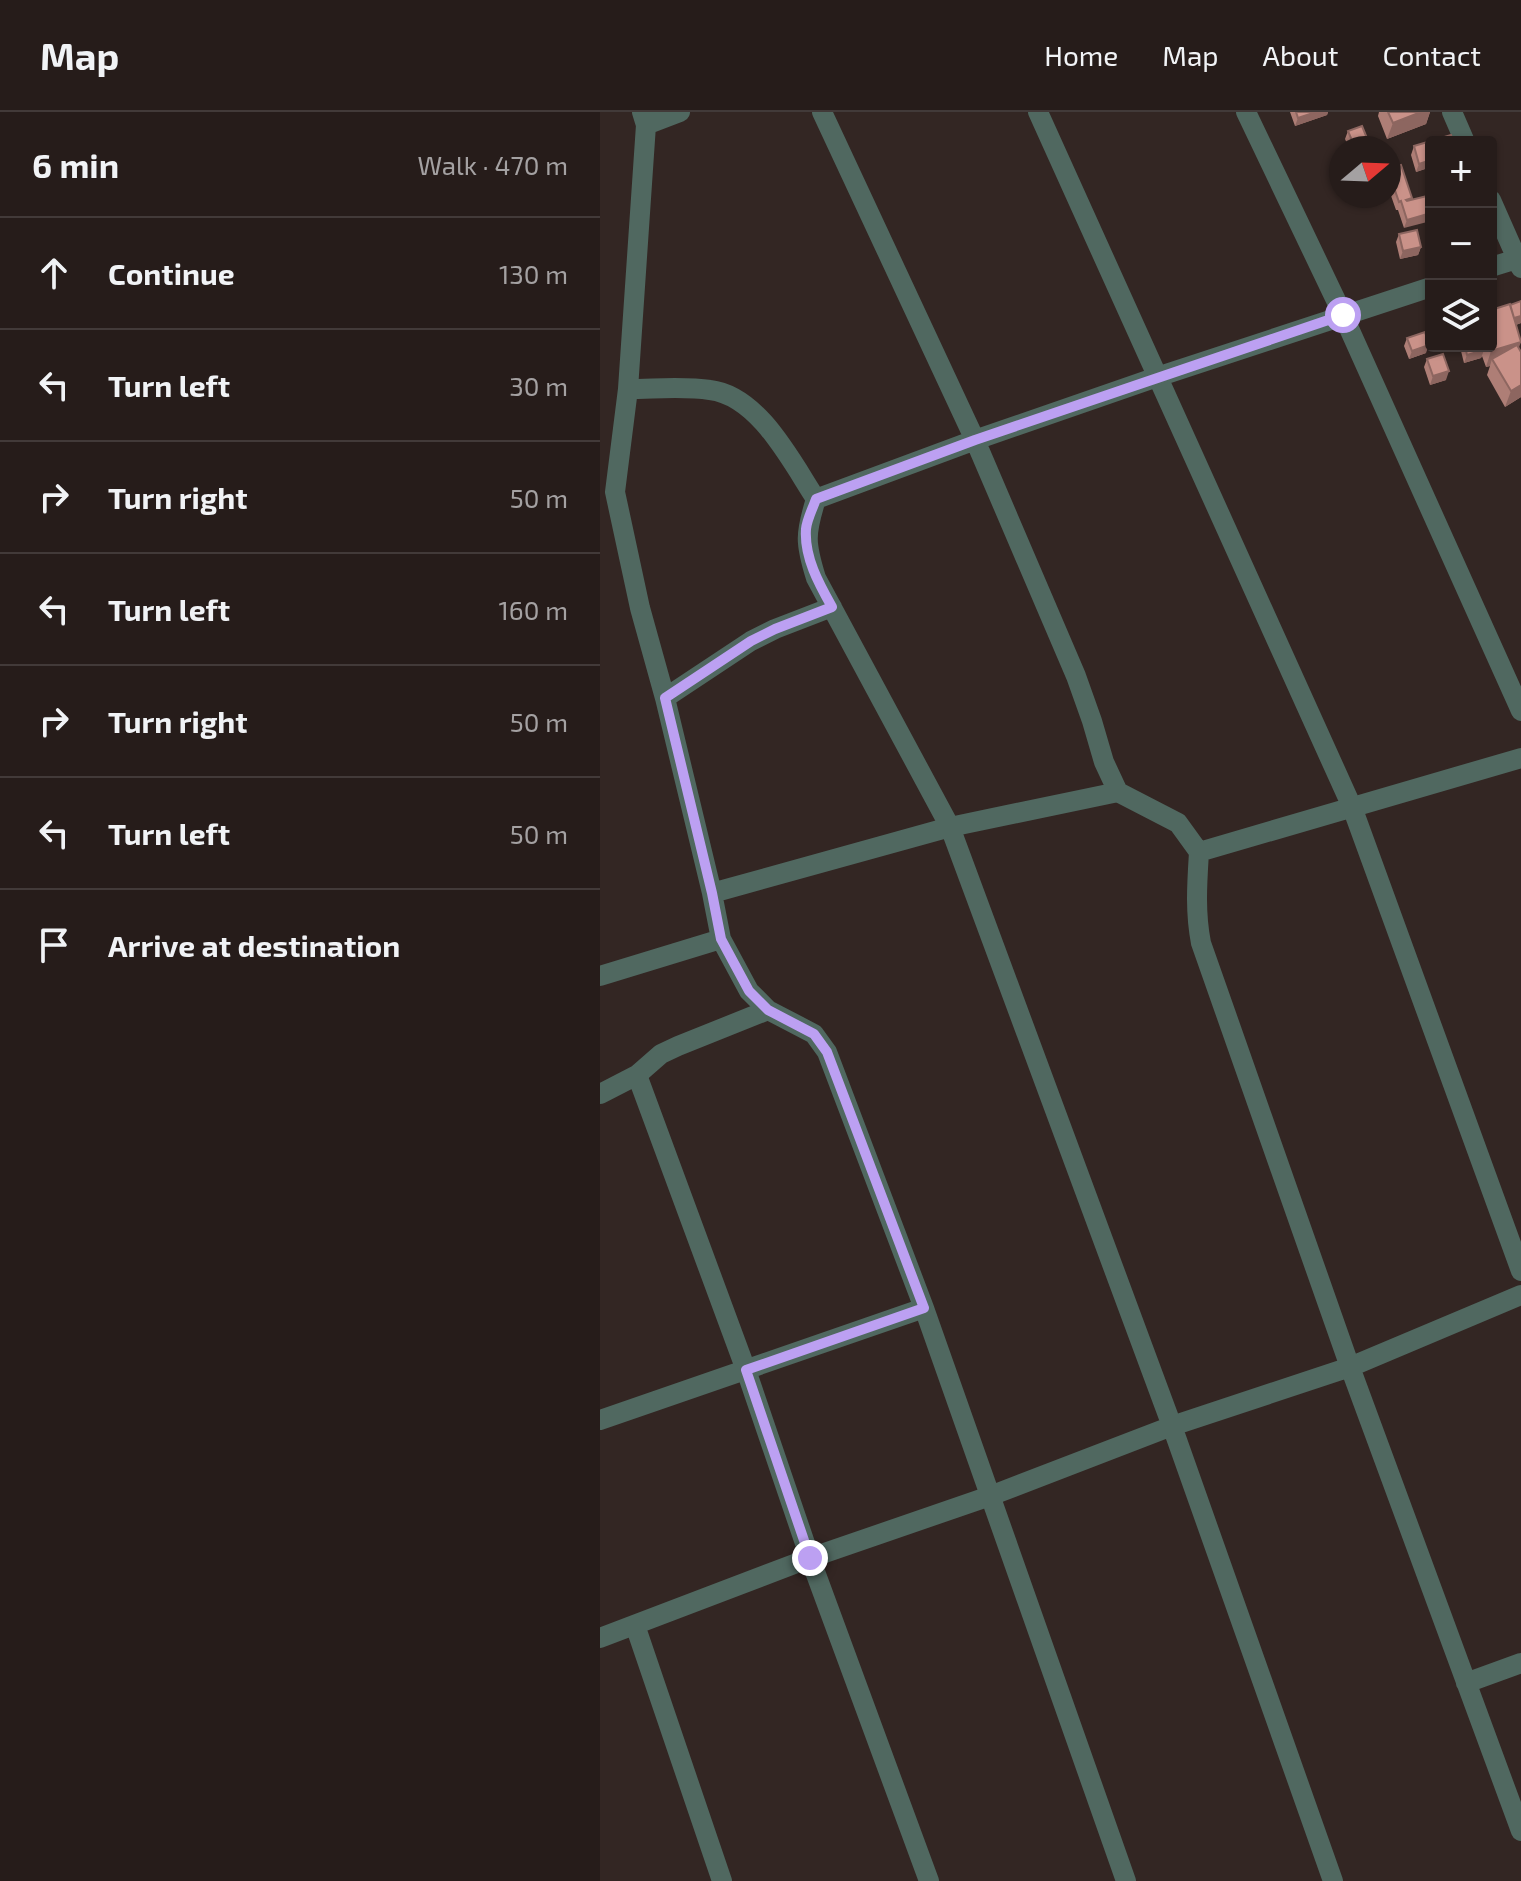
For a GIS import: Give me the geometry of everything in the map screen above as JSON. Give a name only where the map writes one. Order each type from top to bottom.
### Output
[{"type":"street","points":[[680,112],[644,118],[628,389],[608,494],[665,698],[721,939],[749,991],[768,1010],[814,1034],[827,1052],[924,1308],[1126,1881]]},
{"type":"street","points":[[822,112],[975,440],[1076,676],[1104,762],[1118,792],[1178,823],[1199,852],[1196,898],[1201,943],[1350,1367],[1521,1831]]},
{"type":"street","points":[[1038,112],[1352,807],[1521,1271]]},
{"type":"street","points":[[1246,112],[1343,315],[1521,711]]},
{"type":"street","points":[[1452,112],[1462,136]]},
{"type":"street","points":[[1495,208],[1519,263],[1497,266]]},
{"type":"street","points":[[816,499],[1157,377],[1425,289]]},
{"type":"street","points":[[628,389],[711,390],[736,397],[756,414],[772,434],[816,499]]},
{"type":"street","points":[[816,499],[806,528],[816,578],[950,827],[1172,1426],[1333,1881]]},
{"type":"street","points":[[665,698],[751,641],[832,607]]},
{"type":"street","points":[[1199,852],[1521,758]]},
{"type":"street","points":[[712,893],[950,827],[1118,792]]},
{"type":"street","points":[[600,976],[721,939]]},
{"type":"street","points":[[600,1094],[637,1075],[661,1054],[768,1010]]},
{"type":"street","points":[[637,1075],[929,1881]]},
{"type":"street","points":[[600,1638],[1172,1426],[1350,1367],[1521,1295]]},
{"type":"street","points":[[600,1420],[924,1308]]},
{"type":"street","points":[[635,1625],[722,1881]]},
{"type":"street","points":[[1466,1683],[1521,1663]]},
{"type":"building","points":[[1296,112],[1316,112],[1298,118]]},
{"type":"building","points":[[1388,112],[1421,112],[1393,123]]},
{"type":"building","points":[[1362,126],[1366,136],[1350,136],[1348,131]]},
{"type":"building","points":[[1425,143],[1425,162],[1419,164],[1414,146]]},
{"type":"building","points":[[1401,165],[1412,198],[1406,200],[1425,196],[1425,215],[1407,220],[1401,201]]},
{"type":"building","points":[[1417,230],[1421,247],[1403,251],[1399,234]]},
{"type":"building","points":[[1521,301],[1521,316],[1514,318],[1510,305]]},
{"type":"building","points":[[1510,304],[1521,342],[1497,349],[1497,308]]},
{"type":"building","points":[[1425,332],[1425,346],[1412,351],[1407,338]]},
{"type":"building","points":[[1517,345],[1521,352],[1521,385],[1511,391],[1492,359]]},
{"type":"building","points":[[1443,354],[1449,371],[1433,376],[1427,359]]},
{"type":"route","points":[[810,1558],[746,1370],[924,1308],[827,1052],[814,1034],[768,1010],[749,991],[721,939],[665,698],[751,641],[832,607],[816,578],[809,555],[806,528],[816,499],[975,440],[1343,315]]}]
